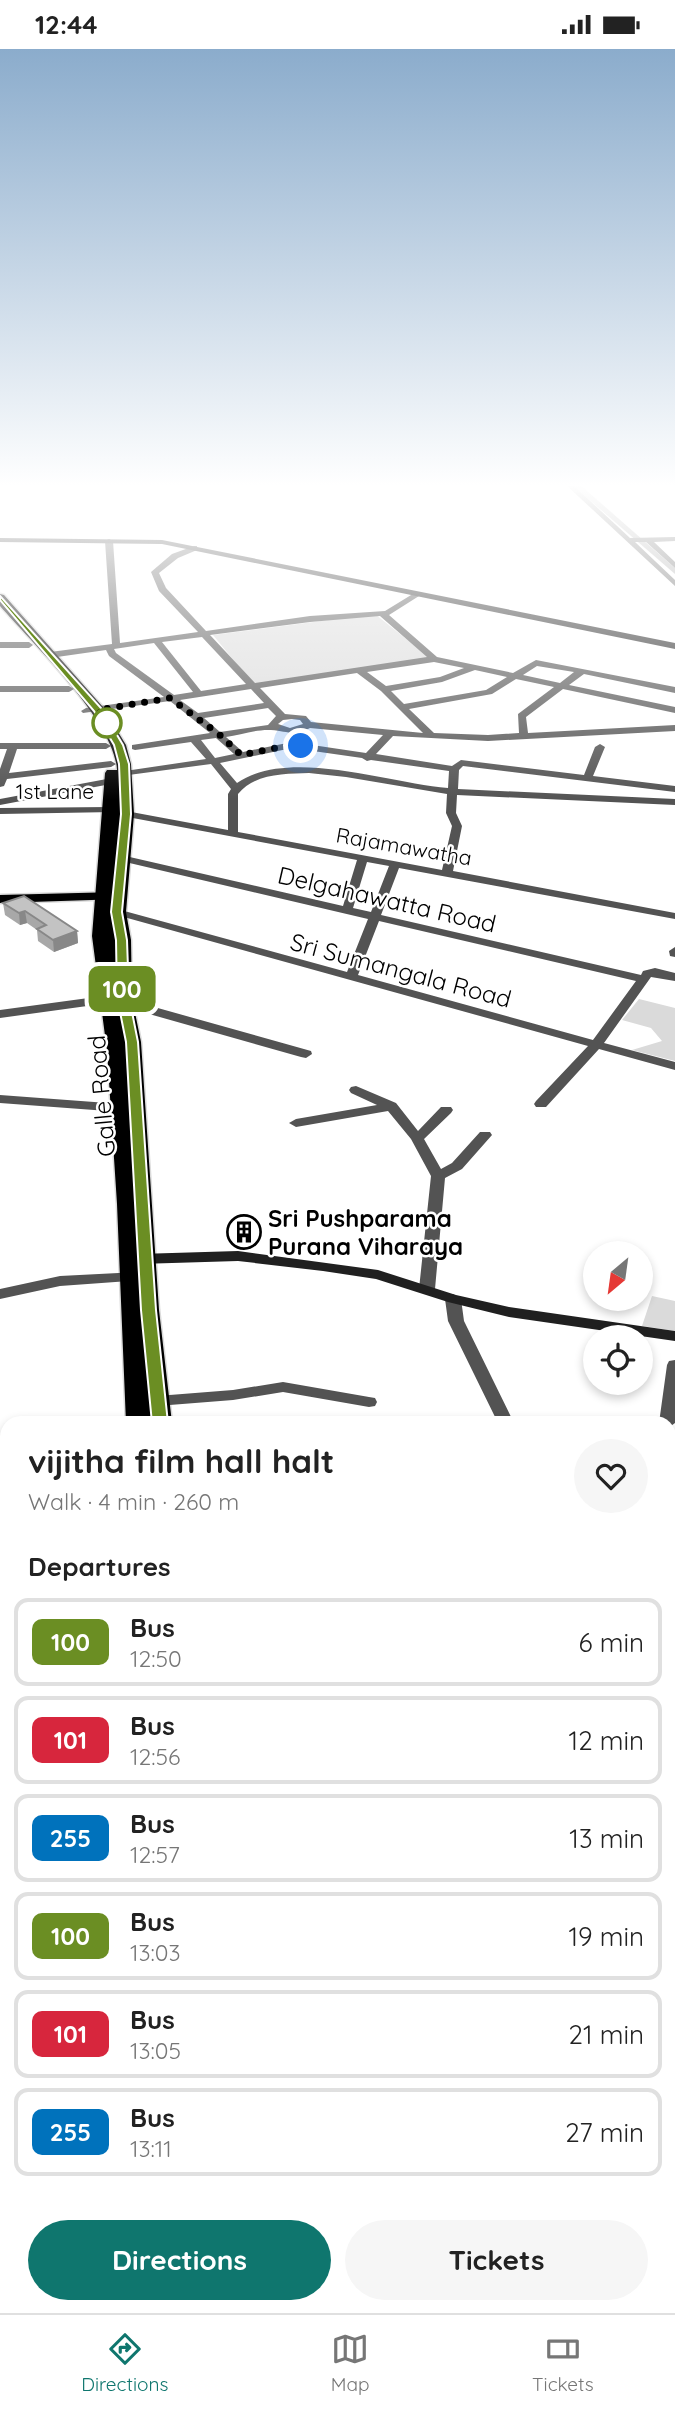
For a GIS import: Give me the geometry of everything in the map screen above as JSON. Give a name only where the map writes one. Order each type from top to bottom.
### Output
[{"type":"highway","points":[[0,598],[50,655],[92,711],[119,759]]},
{"type":"highway","points":[[0,611],[92,711]]},
{"type":"highway","name":"Galle Road","points":[[112,901],[119,759]]},
{"type":"highway","name":"Galle Road","points":[[118,812],[121,858],[102,936],[117,1002],[132,1042],[138,1268],[138,1416]]},
{"type":"highway","name":"Galle Road","points":[[117,1002],[121,1108],[138,1268],[159,1416]]},
{"type":"main road","points":[[0,899],[112,901]]},
{"type":"street","points":[[110,590],[112,654],[196,716],[241,755]]},
{"type":"street","points":[[163,590],[282,717]]},
{"type":"street","points":[[395,590],[675,646]]},
{"type":"street","points":[[50,655],[346,614],[383,613],[416,594]]},
{"type":"street","points":[[383,613],[434,659]]},
{"type":"street","points":[[156,640],[199,694]]},
{"type":"street","points":[[0,645],[29,645]]},
{"type":"street","points":[[92,711],[434,659],[675,711]]},
{"type":"street","points":[[402,707],[489,692],[536,663],[675,691]]},
{"type":"street","points":[[384,689],[461,674],[473,668]]},
{"type":"street","points":[[359,670],[384,689],[432,736]]},
{"type":"street","points":[[524,736],[521,716],[582,671]]},
{"type":"street","points":[[607,696],[628,681]]},
{"type":"street","points":[[0,689],[69,689]]},
{"type":"street","points":[[655,707],[675,691]]},
{"type":"street","points":[[196,716],[270,705]]},
{"type":"street","points":[[273,727],[272,722],[282,717],[303,719],[308,725]]},
{"type":"street","points":[[13,746],[1,781],[119,759],[220,735],[273,727],[292,731],[308,725],[432,736],[524,736],[675,728]]},
{"type":"street","points":[[367,758],[390,733]]},
{"type":"street","points":[[195,740],[236,788]]},
{"type":"street","points":[[0,746],[119,759],[213,761],[292,745],[454,769]]},
{"type":"street","points":[[588,777],[600,747]]},
{"type":"street","points":[[0,803],[119,759]]},
{"type":"street","points":[[447,874],[457,826],[451,813],[454,769],[461,763],[675,789]]},
{"type":"street","points":[[233,835],[233,794],[236,788],[267,774],[304,770],[452,791],[675,802]]},
{"type":"street","name":"1st Lane","points":[[0,811],[118,812]]},
{"type":"street","name":"Rajamawatha","points":[[118,812],[675,916]]},
{"type":"street","name":"Delgahawatta Road","points":[[121,858],[644,979],[651,972],[675,977]]},
{"type":"street","points":[[346,911],[363,859]]},
{"type":"street","points":[[351,978],[395,864]]},
{"type":"street","name":"Sri Sumangala Road","points":[[112,901],[351,978],[675,1066]]},
{"type":"street","points":[[541,1104],[596,1045],[644,979]]},
{"type":"street","points":[[0,1014],[117,1002],[306,1054]]},
{"type":"street","points":[[356,1090],[391,1106],[417,1138],[438,1176],[427,1289]]},
{"type":"street","points":[[0,1099],[121,1108]]},
{"type":"street","points":[[296,1123],[391,1106]]},
{"type":"street","points":[[417,1138],[446,1110]]},
{"type":"street","points":[[438,1176],[457,1166],[485,1135]]},
{"type":"street","points":[[0,1294],[138,1268],[238,1256],[378,1275],[453,1299],[509,1312],[675,1336]]},
{"type":"street","points":[[453,1299],[456,1321],[503,1416]]},
{"type":"street","points":[[668,1416],[675,1365]]},
{"type":"street","points":[[157,1401],[233,1395],[282,1387],[369,1402]]},
{"type":"shaded area","points":[[375,614],[430,658],[253,684],[213,635]]},
{"type":"shaded area","points":[[639,999],[675,1008],[675,1061],[632,1050],[662,1041],[651,1028],[622,1020]]},
{"type":"shaded area","points":[[653,1296],[675,1301],[675,1331],[642,1325],[647,1311],[653,1311]]},
{"type":"building","points":[[24,896],[77,931],[53,940],[37,929],[46,925],[25,911],[19,913],[3,903]]},
{"type":"building","name":"Sri Pushparama Purana Viharaya","points":[[237,1222],[251,1222],[251,1233],[237,1234]]},
{"type":"bus line","name":"100","points":[[0,598],[98,710],[119,745],[124,764],[126,814],[117,912],[123,997],[132,1042],[148,1310],[159,1416]]},
{"type":"place","name":"Sri Pushparama Purana Viharaya","points":[[244,1232]]},
{"type":"route","points":[[107,723],[98,710],[170,698],[220,735],[241,755],[285,746],[301,746]]}]
